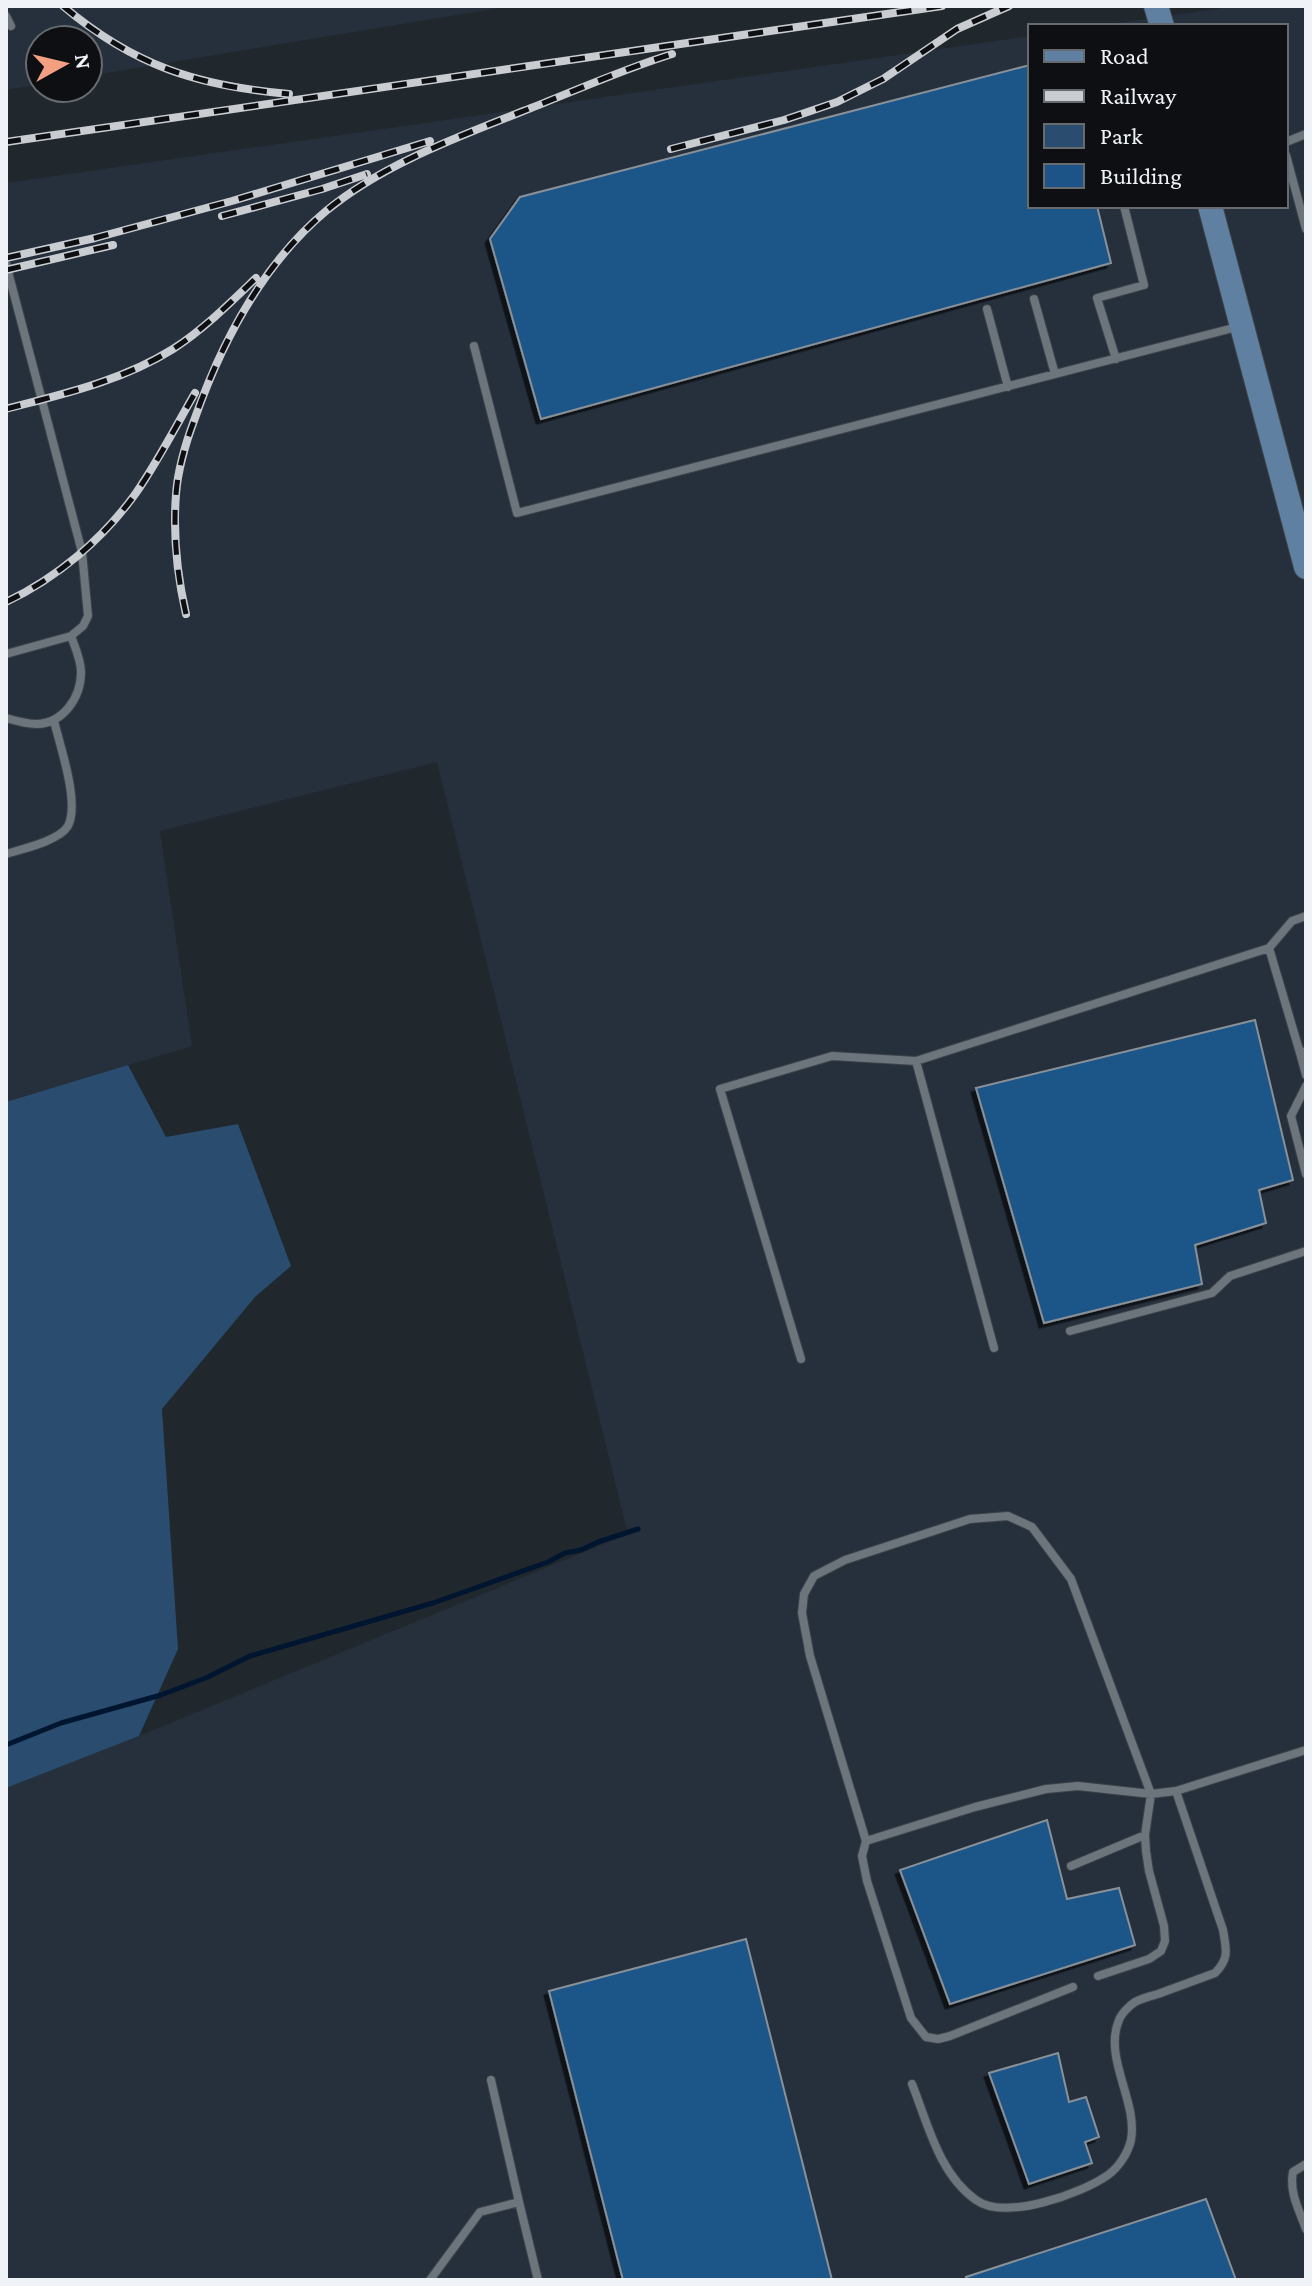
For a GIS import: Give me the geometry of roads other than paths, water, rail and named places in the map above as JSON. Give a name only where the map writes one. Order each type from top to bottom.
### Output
[{"type":"main road","points":[[1211,208],[1242,326],[1300,516],[1306,567]]},
{"type":"lane","points":[[6,16],[11,26]]},
{"type":"lane","points":[[1288,162],[1306,229]]},
{"type":"lane","points":[[1116,359],[1097,298],[1144,285],[1125,208]]},
{"type":"lane","points":[[6,264],[82,552],[88,616],[83,626],[71,636],[6,654]]},
{"type":"lane","points":[[1034,299],[1055,374]]},
{"type":"lane","points":[[987,309],[1008,387]]},
{"type":"lane","points":[[474,346],[517,513],[1242,326]]},
{"type":"lane","points":[[6,718],[36,724],[54,721],[75,700],[81,669],[71,636]]},
{"type":"lane","points":[[6,854],[48,841],[67,828],[72,811],[70,791],[54,721]]},
{"type":"lane","points":[[801,1359],[720,1089],[832,1056],[916,1061],[1269,948],[1292,921],[1306,916]]},
{"type":"lane","points":[[1269,948],[1303,1052],[1306,1075]]},
{"type":"lane","points":[[916,1061],[994,1348]]},
{"type":"lane","points":[[1306,1086],[1291,1116],[1306,1174]]},
{"type":"lane","points":[[1070,1331],[1212,1293],[1230,1276],[1306,1251]]},
{"type":"lane","points":[[1073,1987],[938,2039],[926,2037],[911,2018],[867,1881],[862,1856],[866,1841],[810,1656],[802,1613],[804,1594],[814,1576],[845,1560],[970,1519],[1008,1516],[1032,1527],[1071,1579],[1151,1794],[1145,1835],[1149,1871],[1158,1899],[1165,1941],[1161,1951],[1149,1959],[1098,1976]]},
{"type":"lane","points":[[866,1841],[975,1807],[1046,1789],[1078,1786],[1151,1794],[1176,1791],[1306,1750]]},
{"type":"lane","points":[[912,2084],[945,2167],[977,2201],[993,2208],[1013,2208],[1065,2196],[1108,2175],[1118,2166],[1131,2139],[1131,2122],[1117,2056],[1119,2017],[1134,2002],[1215,1973],[1224,1964],[1223,1930],[1176,1791]]},
{"type":"lane","points":[[1071,1866],[1145,1835]]},
{"type":"lane","points":[[491,2080],[538,2280]]},
{"type":"lane","points":[[1306,2164],[1293,2172],[1291,2182],[1306,2229]]},
{"type":"lane","points":[[430,2280],[480,2212],[519,2202]]},
{"type":"waterway","points":[[6,1745],[61,1723],[161,1695],[250,1656],[433,1603],[638,1529]]},
{"type":"railway","points":[[63,6],[115,44],[168,70],[225,85],[289,94]]},
{"type":"railway","points":[[6,142],[942,6]]},
{"type":"railway","points":[[671,149],[784,120],[837,102],[883,79],[957,29],[1009,6]]},
{"type":"railway","points":[[186,614],[178,569],[175,524],[177,484],[183,455],[218,361],[247,306],[283,255],[326,211],[398,165],[478,129],[672,54]]},
{"type":"railway","points":[[6,258],[232,201],[430,141]]},
{"type":"railway","points":[[222,216],[367,174]]},
{"type":"railway","points":[[6,270],[113,245]]},
{"type":"railway","points":[[6,409],[92,385],[154,360],[195,333],[256,278]]},
{"type":"railway","points":[[6,602],[61,569],[109,526],[144,481],[195,393]]}]
